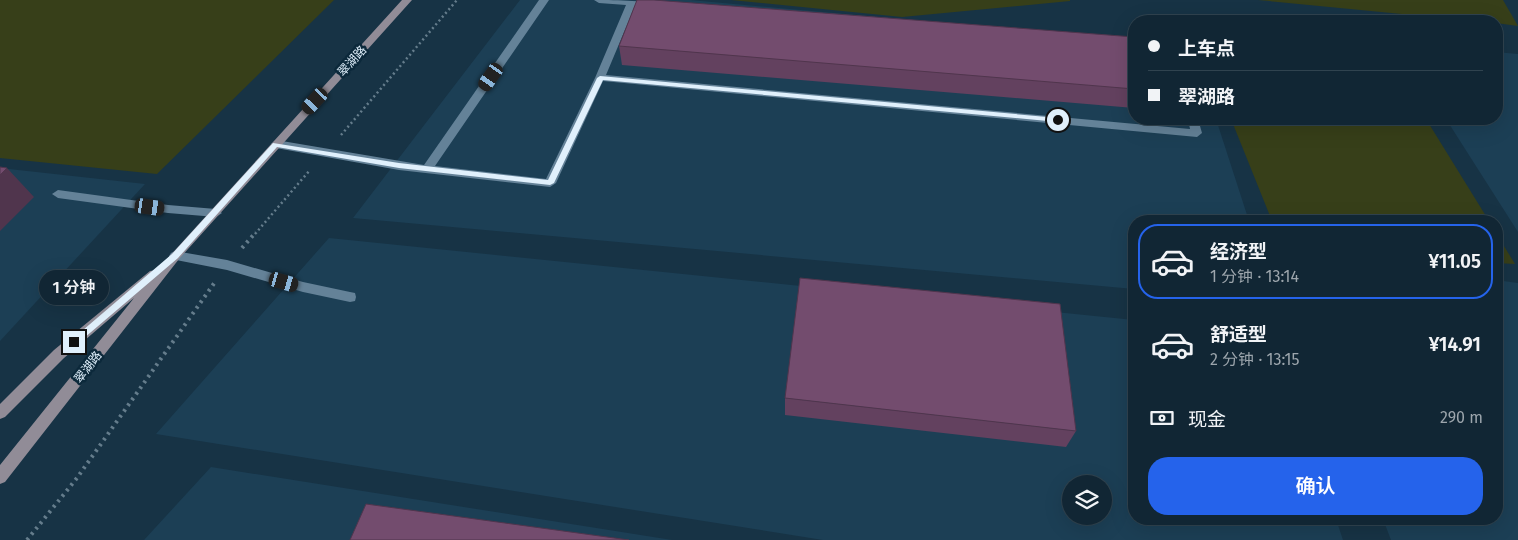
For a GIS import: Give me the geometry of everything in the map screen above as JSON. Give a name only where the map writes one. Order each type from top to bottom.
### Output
[{"type":"street","name":"翠湖路","points":[[0,477],[175,256],[408,0]]},
{"type":"street","name":"翠湖路","points":[[0,413],[59,354],[175,256]]},
{"type":"lane","points":[[427,168],[544,0]]},
{"type":"lane","points":[[598,0],[662,5]]},
{"type":"lane","points":[[276,144],[399,166],[550,183],[600,78],[632,3]]},
{"type":"lane","points":[[600,78],[1197,133],[1194,125]]},
{"type":"lane","points":[[58,194],[168,209],[216,213]]},
{"type":"lane","points":[[175,256],[227,265],[303,287],[350,297]]},
{"type":"shaded area","points":[[520,0],[690,0],[1128,39],[1128,125],[1218,125],[1247,215],[1128,215],[1128,288],[353,218]]},
{"type":"shaded area","points":[[1503,53],[1518,54],[1518,232],[1450,125],[1503,125]]},
{"type":"shaded area","points":[[0,168],[145,184],[0,341]]},
{"type":"shaded area","points":[[329,238],[1128,319],[1128,525],[1338,525],[1343,540],[823,540],[156,434]]},
{"type":"shaded area","points":[[1503,281],[1518,283],[1518,540],[1391,540],[1385,525],[1503,525]]},
{"type":"shaded area","points":[[211,467],[672,540],[144,540]]},
{"type":"green space","points":[[0,0],[334,0],[157,174],[0,158]]},
{"type":"green space","points":[[731,0],[1070,0],[1070,1],[902,17]]},
{"type":"green space","points":[[1258,0],[1503,0],[1518,26],[1503,24],[1503,15],[1412,15]]},
{"type":"green space","points":[[1233,125],[1430,125],[1485,215],[1270,215]]},
{"type":"green space","points":[[1503,244],[1515,264],[1503,263]]},
{"type":"building","points":[[637,0],[1128,37],[1128,88],[619,46]]},
{"type":"building","points":[[0,167],[7,168],[0,175]]},
{"type":"building","points":[[800,278],[1060,304],[1076,431],[785,398]]},
{"type":"building","points":[[366,504],[629,540],[350,540]]},
{"type":"route","points":[[74,342],[175,256],[216,213],[276,144],[399,166],[550,183],[600,78],[1058,120]]}]
